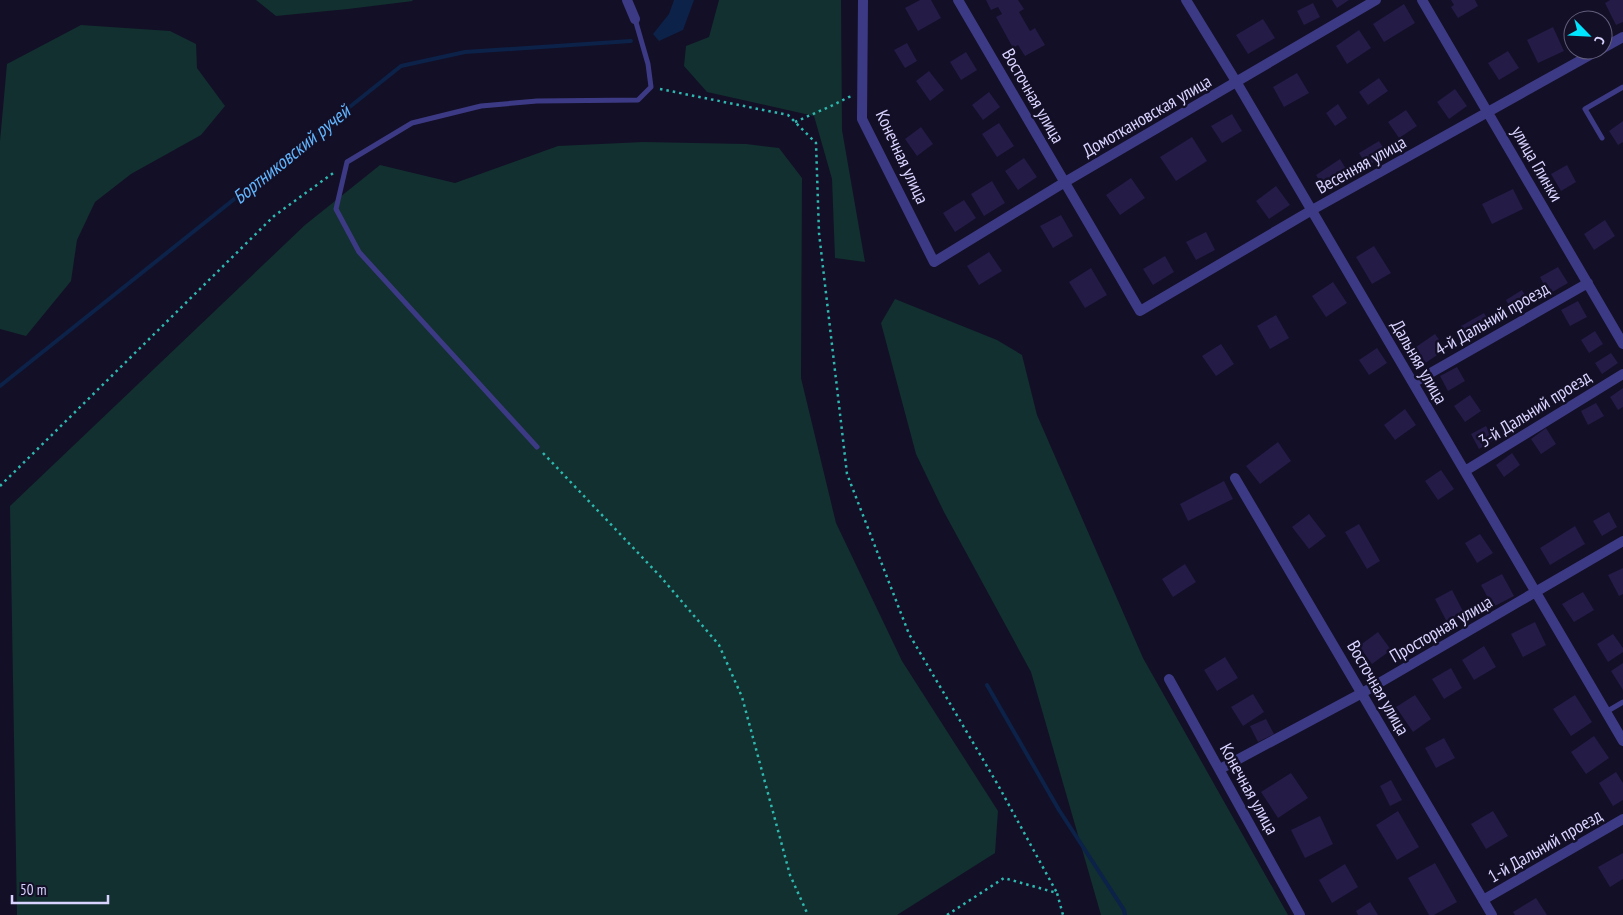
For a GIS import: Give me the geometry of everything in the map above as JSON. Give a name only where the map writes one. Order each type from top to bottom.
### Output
[{"type":"street","points":[[627,0],[635,19]]},
{"type":"street","name":"Конечная улица","points":[[863,0],[862,119],[934,262]]},
{"type":"street","name":"Восточная улица","points":[[958,0],[1140,312]]},
{"type":"street","name":"Дальняя улица","points":[[1186,0],[1312,210],[1623,741]]},
{"type":"street","name":"Домоткановская улица","points":[[934,262],[1065,182],[1376,0]]},
{"type":"street","name":"улица Глинки","points":[[1422,0],[1588,283],[1619,325],[1623,344]]},
{"type":"street","name":"Весенняя улица","points":[[1140,312],[1312,210],[1581,60]]},
{"type":"street","name":"4-й Дальний проезд","points":[[1413,383],[1588,283]]},
{"type":"street","name":"3-й Дальний проезд","points":[[1464,472],[1623,374]]},
{"type":"street","name":"Восточная улица","points":[[1235,478],[1492,915]]},
{"type":"street","name":"Просторная улица","points":[[1220,769],[1362,693],[1623,541]]},
{"type":"street","name":"Конечная улица","points":[[1169,679],[1300,915]]},
{"type":"street","name":"1-й Дальний проезд","points":[[1483,900],[1623,819]]},
{"type":"lane","points":[[537,446],[359,252],[336,209],[348,162],[412,124],[481,106],[537,101],[638,100],[651,87],[648,64],[635,19]]},
{"type":"lane","points":[[1602,138],[1585,109],[1623,87]]},
{"type":"lane","points":[[1606,712],[1623,702]]},
{"type":"path","points":[[651,87],[788,115],[816,143],[819,232],[847,474],[909,634],[998,786],[1058,894],[1063,915]]},
{"type":"path","points":[[795,122],[849,97]]},
{"type":"path","points":[[0,486],[274,216],[348,162]]},
{"type":"path","points":[[537,446],[660,576],[720,645],[742,696],[790,875],[808,915]]},
{"type":"path","points":[[947,915],[1004,878],[1058,894]]},
{"type":"green space","points":[[256,0],[412,0],[413,1],[276,16]]},
{"type":"green space","points":[[719,0],[841,0],[842,130],[865,262],[835,258],[832,179],[814,116],[707,92],[684,66],[686,46],[709,37]]},
{"type":"green space","points":[[81,25],[170,31],[196,44],[197,68],[225,106],[201,135],[131,174],[95,202],[77,240],[71,281],[26,336],[0,329],[0,141],[7,64]]},
{"type":"green space","points":[[643,142],[746,144],[779,148],[802,178],[801,378],[836,523],[902,661],[998,811],[995,853],[897,915],[17,915],[10,506],[305,225],[380,165],[455,183],[558,146]]},
{"type":"green space","points":[[895,299],[997,340],[1022,355],[1037,415],[1143,658],[1288,915],[1101,915],[1031,672],[944,512],[916,454],[881,323]]},
{"type":"water","points":[[674,0],[694,0],[683,30],[659,41],[653,34],[669,14]]},
{"type":"building","points":[[920,0],[931,0],[941,18],[918,31],[905,8]]},
{"type":"building","points":[[986,0],[1018,0],[1024,9],[1019,12],[1030,31],[1035,28],[1045,45],[1025,56],[1018,45],[1013,48],[996,17],[1002,14],[998,7],[991,10]]},
{"type":"building","points":[[1332,0],[1349,0],[1337,8]]},
{"type":"building","points":[[1451,0],[1475,0],[1478,6],[1458,18],[1451,7],[1454,5]]},
{"type":"building","points":[[1610,0],[1623,0],[1623,22],[1616,25],[1613,19],[1613,10],[1608,10],[1605,3]]},
{"type":"building","points":[[1313,3],[1320,17],[1304,25],[1297,11]]},
{"type":"building","points":[[1404,4],[1415,23],[1384,42],[1373,24]]},
{"type":"building","points":[[1263,19],[1275,38],[1248,54],[1236,35]]},
{"type":"building","points":[[1553,27],[1563,51],[1538,63],[1527,40]]},
{"type":"building","points":[[1359,30],[1371,48],[1347,64],[1336,46]]},
{"type":"building","points":[[907,43],[917,61],[905,68],[894,50]]},
{"type":"building","points":[[1508,51],[1519,68],[1499,80],[1488,63]]},
{"type":"building","points":[[966,52],[977,70],[961,80],[950,62]]},
{"type":"building","points":[[929,71],[944,90],[930,101],[916,81]]},
{"type":"building","points":[[1297,73],[1309,93],[1284,107],[1273,87]]},
{"type":"building","points":[[1379,78],[1388,91],[1368,105],[1359,92]]},
{"type":"building","points":[[1455,89],[1467,106],[1449,119],[1437,102]]},
{"type":"building","points":[[989,92],[1000,107],[983,120],[972,105]]},
{"type":"building","points":[[1338,104],[1347,118],[1335,126],[1326,113]]},
{"type":"building","points":[[1406,110],[1417,126],[1399,138],[1388,122]]},
{"type":"building","points":[[1232,114],[1242,131],[1222,143],[1211,126]]},
{"type":"building","points":[[1623,121],[1623,142],[1618,145],[1609,131]]},
{"type":"building","points":[[999,123],[1014,146],[997,157],[982,134]]},
{"type":"building","points":[[921,127],[933,144],[917,156],[905,139]]},
{"type":"building","points":[[1192,137],[1207,161],[1176,181],[1160,157]]},
{"type":"building","points":[[1379,141],[1387,154],[1367,166],[1359,153]]},
{"type":"building","points":[[1024,158],[1037,177],[1018,190],[1005,171]]},
{"type":"building","points":[[1340,159],[1349,174],[1325,190],[1316,175]]},
{"type":"building","points":[[1567,165],[1576,182],[1561,191],[1551,174]]},
{"type":"building","points":[[1131,178],[1145,198],[1120,215],[1106,195]]},
{"type":"building","points":[[992,181],[1005,203],[984,216],[971,194]]},
{"type":"building","points":[[1276,186],[1290,205],[1269,219],[1256,201]]},
{"type":"building","points":[[1513,189],[1523,209],[1492,224],[1482,204]]},
{"type":"building","points":[[964,200],[976,218],[955,232],[943,213]]},
{"type":"building","points":[[1061,215],[1073,236],[1053,248],[1040,226]]},
{"type":"building","points":[[1605,220],[1615,236],[1594,250],[1584,234]]},
{"type":"building","points":[[1206,232],[1215,250],[1196,260],[1186,242]]},
{"type":"building","points":[[1374,246],[1391,273],[1372,284],[1356,257]]},
{"type":"building","points":[[989,252],[1002,271],[979,285],[967,266]]},
{"type":"building","points":[[1165,256],[1174,272],[1153,285],[1143,269]]},
{"type":"building","points":[[1558,267],[1568,283],[1549,294],[1540,277]]},
{"type":"building","points":[[1091,268],[1107,295],[1085,308],[1069,282]]},
{"type":"building","points":[[1333,282],[1347,303],[1326,317],[1312,296]]},
{"type":"building","points":[[1522,290],[1530,303],[1513,313],[1506,300]]},
{"type":"building","points":[[1578,301],[1587,317],[1570,326],[1561,310]]},
{"type":"building","points":[[1484,313],[1492,326],[1469,339],[1461,326]]},
{"type":"building","points":[[1276,315],[1289,338],[1270,349],[1257,326]]},
{"type":"building","points":[[1595,331],[1603,344],[1589,353],[1581,340]]},
{"type":"building","points":[[1435,334],[1446,349],[1421,366],[1410,351]]},
{"type":"building","points":[[1221,344],[1234,364],[1216,376],[1202,356]]},
{"type":"building","points":[[1377,348],[1387,363],[1369,375],[1359,360]]},
{"type":"building","points":[[1611,353],[1618,363],[1602,374],[1595,363]]},
{"type":"building","points":[[1457,367],[1465,381],[1448,391],[1440,376]]},
{"type":"building","points":[[1623,388],[1623,407],[1618,410],[1610,397]]},
{"type":"building","points":[[1470,395],[1481,411],[1465,422],[1454,406]]},
{"type":"building","points":[[1596,403],[1604,416],[1588,425],[1581,411]]},
{"type":"building","points":[[1405,409],[1416,425],[1395,440],[1384,425]]},
{"type":"building","points":[[1486,426],[1494,440],[1479,449],[1471,434]]},
{"type":"building","points":[[1546,428],[1556,444],[1541,454],[1531,439]]},
{"type":"building","points":[[1278,442],[1291,461],[1260,484],[1246,466]]},
{"type":"building","points":[[1512,453],[1520,465],[1504,477],[1496,465]]},
{"type":"building","points":[[1441,470],[1454,489],[1438,500],[1425,481]]},
{"type":"building","points":[[1224,481],[1233,499],[1188,521],[1180,504]]},
{"type":"building","points":[[1609,512],[1617,527],[1602,536],[1593,521]]},
{"type":"building","points":[[1309,514],[1326,536],[1309,549],[1292,527]]},
{"type":"building","points":[[1359,524],[1380,561],[1367,569],[1345,532]]},
{"type":"building","points":[[1575,526],[1585,544],[1550,565],[1540,548]]},
{"type":"building","points":[[1480,534],[1493,553],[1477,563],[1465,543]]},
{"type":"building","points":[[1185,564],[1196,582],[1173,597],[1162,579]]},
{"type":"building","points":[[1623,568],[1623,594],[1619,596],[1608,575]]},
{"type":"building","points":[[1502,574],[1514,596],[1493,607],[1481,585]]},
{"type":"building","points":[[1452,590],[1465,615],[1448,624],[1435,599]]},
{"type":"building","points":[[1583,592],[1594,610],[1574,622],[1562,604]]},
{"type":"building","points":[[1535,622],[1546,645],[1523,657],[1511,634]]},
{"type":"building","points":[[1378,632],[1391,650],[1372,664],[1359,646]]},
{"type":"building","points":[[1613,634],[1623,648],[1623,652],[1608,662],[1597,644]]},
{"type":"building","points":[[1484,646],[1496,667],[1474,680],[1462,660]]},
{"type":"building","points":[[1225,657],[1238,678],[1217,691],[1204,670]]},
{"type":"building","points":[[1623,663],[1623,690],[1611,671]]},
{"type":"building","points":[[1451,668],[1462,688],[1444,699],[1432,679]]},
{"type":"building","points":[[1253,694],[1264,712],[1243,726],[1231,707]]},
{"type":"building","points":[[1415,695],[1431,719],[1413,732],[1396,707]]},
{"type":"building","points":[[1575,695],[1592,722],[1571,736],[1553,709]]},
{"type":"building","points":[[1266,719],[1274,734],[1258,742],[1250,726]]},
{"type":"building","points":[[1594,736],[1609,758],[1586,774],[1571,752]]},
{"type":"building","points":[[1444,738],[1455,758],[1436,768],[1425,748]]},
{"type":"building","points":[[1616,772],[1623,783],[1623,800],[1613,806],[1599,783]]},
{"type":"building","points":[[1291,773],[1308,798],[1278,818],[1261,792]]},
{"type":"building","points":[[1391,780],[1402,800],[1390,806],[1380,786]]},
{"type":"building","points":[[1398,811],[1419,847],[1397,860],[1376,825]]},
{"type":"building","points":[[1493,811],[1508,836],[1486,849],[1471,824]]},
{"type":"building","points":[[1320,816],[1333,844],[1305,858],[1291,830]]},
{"type":"building","points":[[1623,853],[1623,879],[1610,887],[1598,867]]},
{"type":"building","points":[[1435,863],[1457,902],[1434,915],[1429,915],[1408,878]]},
{"type":"building","points":[[1345,864],[1358,887],[1332,903],[1319,880]]},
{"type":"building","points":[[1536,898],[1547,915],[1515,915],[1513,912]]},
{"type":"building","points":[[1370,902],[1378,915],[1358,915],[1356,911]]},
{"type":"waterway","name":"Бортниковский ручей","points":[[0,386],[401,66],[465,52],[631,41]]},
{"type":"waterway","points":[[987,685],[1059,810],[1124,910],[1125,915]]}]
